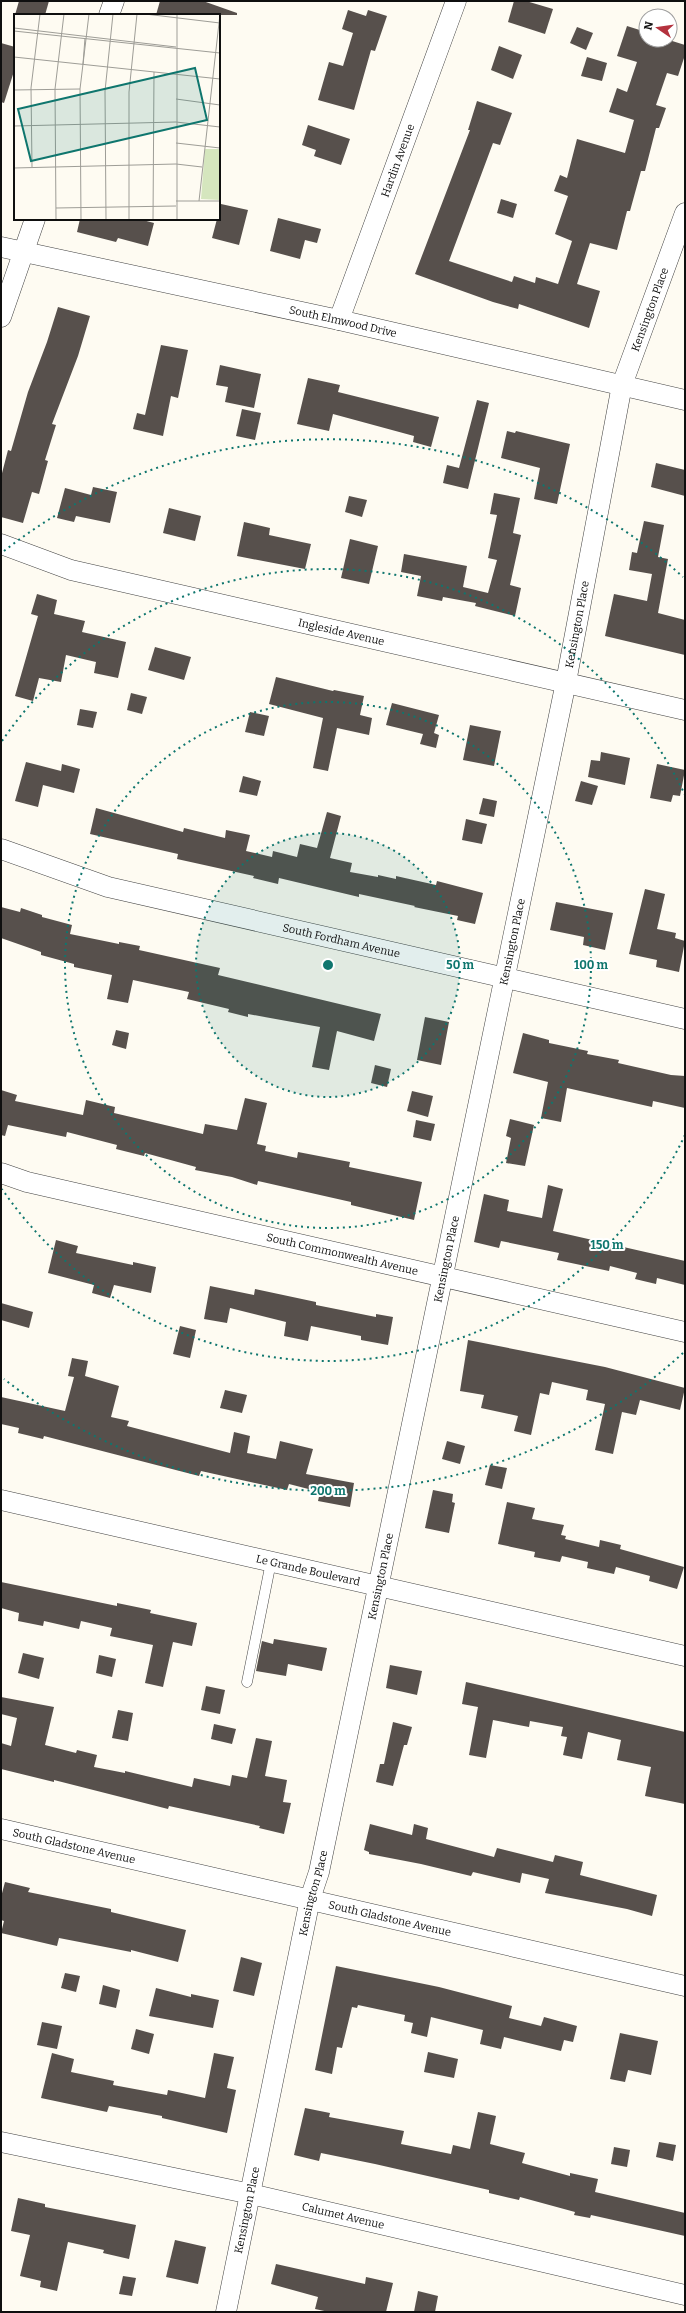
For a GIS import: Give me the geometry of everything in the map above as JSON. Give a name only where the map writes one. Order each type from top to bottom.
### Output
[{"type":"street","points":[[109,14],[114,1]]},
{"type":"street","name":"Hardin Avenue","points":[[339,320],[456,1]]},
{"type":"street","name":"Kensington Place","points":[[226,2312],[310,1899],[319,1872],[444,1276],[566,682],[622,385],[685,213]]},
{"type":"street","points":[[1,317],[35,220]]},
{"type":"street","name":"South Elmwood Drive","points":[[1,247],[339,320],[685,400]]},
{"type":"street","name":"Ingleside Avenue","points":[[1,544],[71,570],[685,710]]},
{"type":"street","name":"South Fordham Avenue","points":[[1,849],[108,887],[685,1019]]},
{"type":"street","name":"South Commonwealth Avenue","points":[[1,1173],[27,1182],[685,1332]]},
{"type":"street","name":"Le Grande Boulevard","points":[[1,1500],[685,1656]]},
{"type":"street","name":"South Gladstone Avenue","points":[[1,1829],[685,1986]]},
{"type":"street","name":"Calumet Avenue","points":[[1,2142],[251,2194],[685,2295]]},
{"type":"lane","points":[[247,1682],[271,1562]]},
{"type":"building","points":[[19,1],[49,1],[45,14],[15,14]]},
{"type":"building","points":[[160,1],[203,1],[237,13],[237,15],[220,14],[156,14]]},
{"type":"building","points":[[514,1],[526,1],[553,9],[545,34],[508,22]]},
{"type":"building","points":[[348,10],[366,16],[368,10],[387,16],[375,51],[371,50],[354,110],[318,100],[329,62],[343,66],[353,33],[342,29]]},
{"type":"building","points":[[627,26],[638,29],[638,48],[678,48],[678,43],[685,45],[685,55],[678,76],[667,73],[656,105],[666,108],[659,128],[656,128],[645,171],[641,171],[630,211],[627,211],[617,250],[590,243],[577,284],[600,291],[589,328],[519,304],[518,309],[493,302],[415,274],[470,130],[468,130],[477,101],[512,113],[500,145],[493,143],[449,261],[512,282],[514,276],[535,283],[536,277],[558,284],[572,241],[555,234],[568,196],[554,191],[560,175],[567,178],[577,139],[625,153],[634,120],[609,112],[617,88],[627,92],[637,62],[617,56]]},
{"type":"building","points":[[577,27],[593,33],[586,50],[570,43]]},
{"type":"building","points":[[1,43],[14,47],[14,71],[4,103],[1,102]]},
{"type":"building","points":[[499,46],[522,55],[513,79],[491,70]]},
{"type":"building","points":[[587,57],[607,63],[602,81],[581,76]]},
{"type":"building","points":[[308,125],[350,139],[341,165],[314,156],[316,150],[302,145]]},
{"type":"building","points":[[501,199],[517,204],[513,218],[497,213]]},
{"type":"building","points":[[221,204],[248,210],[239,245],[212,238],[217,220],[220,220]]},
{"type":"building","points":[[278,218],[321,229],[317,243],[305,240],[300,259],[270,251]]},
{"type":"building","points":[[80,220],[143,220],[154,223],[148,246],[118,238],[116,242],[77,232]]},
{"type":"building","points":[[58,307],[90,316],[78,356],[52,424],[56,425],[45,460],[48,461],[39,494],[32,492],[23,523],[1,517],[1,477],[8,450],[11,451],[28,392],[47,342]]},
{"type":"building","points":[[161,345],[188,350],[178,398],[171,396],[163,436],[133,429],[137,413],[145,415]]},
{"type":"building","points":[[220,365],[261,374],[254,408],[225,402],[228,387],[216,385]]},
{"type":"building","points":[[308,378],[340,385],[338,392],[439,417],[431,447],[413,442],[414,436],[333,414],[329,431],[297,424]]},
{"type":"building","points":[[477,400],[489,403],[468,489],[443,483],[447,465],[459,468]]},
{"type":"building","points":[[242,409],[261,413],[255,440],[236,436]]},
{"type":"building","points":[[507,431],[515,433],[516,431],[570,444],[557,504],[534,499],[540,468],[501,458]]},
{"type":"building","points":[[656,463],[685,470],[685,496],[651,487]]},
{"type":"building","points":[[93,487],[117,492],[110,523],[76,516],[74,522],[57,518],[65,488],[91,495]]},
{"type":"building","points":[[494,493],[520,498],[513,533],[521,535],[510,585],[521,588],[515,616],[475,606],[476,603],[443,597],[442,601],[417,596],[421,576],[401,572],[404,554],[467,566],[463,587],[488,593],[497,560],[488,558],[497,515],[490,514]]},
{"type":"building","points":[[349,496],[367,500],[362,517],[345,512]]},
{"type":"building","points":[[169,508],[201,516],[195,541],[163,533]]},
{"type":"building","points":[[644,521],[664,525],[658,557],[668,559],[658,613],[685,620],[685,655],[605,636],[614,594],[647,601],[652,574],[629,570],[632,552],[637,553]]},
{"type":"building","points":[[244,522],[270,528],[269,535],[311,544],[305,569],[237,556]]},
{"type":"building","points":[[350,539],[378,546],[369,584],[341,578]]},
{"type":"building","points":[[37,594],[57,600],[54,614],[85,621],[82,632],[126,642],[118,678],[94,673],[96,662],[66,655],[61,682],[39,678],[33,701],[15,696],[38,616],[31,614]]},
{"type":"building","points":[[155,647],[191,657],[184,680],[148,670]]},
{"type":"building","points":[[276,677],[333,691],[364,696],[360,715],[372,718],[369,735],[337,728],[328,771],[313,768],[323,718],[269,704]]},
{"type":"building","points":[[131,693],[147,697],[142,714],[127,710]]},
{"type":"building","points":[[392,703],[439,715],[434,733],[439,735],[436,748],[420,744],[423,734],[386,725]]},
{"type":"building","points":[[80,709],[97,712],[93,728],[77,725]]},
{"type":"building","points":[[250,712],[269,716],[264,736],[245,732]]},
{"type":"building","points":[[470,725],[501,731],[494,766],[463,760]]},
{"type":"building","points":[[601,752],[630,758],[625,785],[588,777],[591,760],[600,761]]},
{"type":"building","points":[[26,762],[61,771],[62,764],[80,769],[74,793],[43,785],[38,807],[15,801]]},
{"type":"building","points":[[657,764],[685,770],[680,796],[673,795],[671,802],[650,798]]},
{"type":"building","points":[[243,776],[261,781],[257,796],[239,792]]},
{"type":"building","points":[[581,781],[598,786],[592,805],[575,801]]},
{"type":"building","points":[[483,798],[497,801],[494,817],[479,814]]},
{"type":"building","points":[[96,808],[183,832],[184,828],[225,838],[226,830],[250,835],[246,851],[272,857],[273,851],[297,857],[300,844],[317,848],[327,812],[341,816],[330,858],[352,863],[350,872],[378,877],[378,875],[396,879],[396,876],[436,885],[437,881],[483,893],[475,924],[457,920],[458,916],[359,894],[359,897],[279,878],[278,884],[253,878],[254,876],[177,859],[178,854],[90,834]]},
{"type":"building","points":[[466,819],[487,824],[482,844],[462,840]]},
{"type":"building","points":[[645,889],[665,894],[657,929],[676,933],[675,938],[685,941],[679,972],[656,967],[657,960],[629,954]]},
{"type":"building","points":[[556,902],[613,913],[605,950],[583,945],[584,937],[550,930]]},
{"type":"building","points":[[1,907],[20,912],[21,908],[42,915],[42,917],[72,925],[70,934],[119,944],[119,942],[140,946],[139,950],[220,968],[218,975],[381,1014],[374,1041],[337,1031],[329,1070],[312,1067],[320,1027],[248,1014],[248,1017],[228,1012],[229,1009],[187,999],[189,992],[133,980],[128,1003],[107,999],[112,975],[74,967],[74,964],[41,955],[41,952],[1,938]]},
{"type":"building","points":[[425,1017],[449,1022],[441,1065],[417,1060]]},
{"type":"building","points":[[116,1030],[129,1033],[126,1049],[112,1045]]},
{"type":"building","points":[[523,1033],[549,1040],[549,1043],[588,1051],[587,1054],[619,1060],[618,1063],[671,1075],[685,1076],[685,1108],[653,1101],[652,1107],[567,1088],[561,1122],[541,1118],[548,1082],[513,1073]]},
{"type":"building","points":[[375,1065],[391,1069],[387,1087],[371,1083]]},
{"type":"building","points":[[1,1090],[17,1095],[15,1101],[83,1115],[86,1100],[115,1107],[114,1113],[203,1134],[205,1124],[237,1130],[245,1098],[267,1103],[257,1144],[266,1146],[265,1151],[297,1158],[298,1152],[350,1162],[349,1167],[422,1182],[414,1220],[351,1205],[351,1202],[258,1181],[257,1185],[232,1177],[195,1170],[196,1167],[145,1153],[144,1156],[116,1149],[117,1145],[67,1132],[66,1137],[8,1125],[5,1136],[1,1135]]},
{"type":"building","points":[[412,1091],[433,1096],[428,1117],[407,1111]]},
{"type":"building","points":[[510,1119],[534,1125],[525,1166],[506,1163],[511,1138],[506,1136]]},
{"type":"building","points":[[416,1120],[435,1124],[431,1141],[413,1137]]},
{"type":"building","points":[[548,1185],[563,1189],[553,1231],[685,1261],[685,1285],[657,1278],[656,1284],[635,1279],[637,1273],[610,1266],[609,1271],[557,1260],[559,1253],[501,1241],[499,1248],[474,1242],[484,1194],[509,1200],[507,1211],[542,1218]]},
{"type":"building","points":[[56,1240],[78,1246],[76,1253],[133,1265],[133,1262],[156,1267],[151,1293],[114,1285],[110,1298],[92,1293],[94,1285],[48,1273]]},
{"type":"building","points":[[210,1286],[254,1295],[255,1289],[316,1302],[316,1305],[376,1317],[376,1314],[393,1317],[388,1345],[361,1340],[361,1336],[311,1326],[308,1341],[284,1336],[286,1322],[230,1308],[227,1323],[204,1319]]},
{"type":"building","points":[[1,1303],[33,1312],[29,1328],[1,1320]]},
{"type":"building","points":[[180,1326],[196,1330],[190,1358],[173,1354]]},
{"type":"building","points":[[468,1340],[605,1367],[685,1388],[680,1410],[640,1400],[636,1415],[622,1412],[613,1454],[595,1450],[605,1404],[586,1400],[588,1390],[552,1382],[549,1395],[540,1393],[531,1435],[514,1431],[518,1416],[481,1408],[484,1395],[460,1391]]},
{"type":"building","points":[[72,1358],[88,1361],[85,1376],[119,1386],[111,1417],[129,1421],[127,1426],[230,1453],[234,1432],[250,1436],[247,1453],[276,1459],[280,1441],[313,1449],[306,1474],[354,1483],[350,1507],[318,1501],[320,1492],[289,1484],[287,1490],[201,1471],[199,1476],[44,1436],[43,1439],[18,1433],[19,1428],[1,1424],[1,1397],[65,1411],[74,1377],[68,1376]]},
{"type":"building","points":[[225,1390],[247,1395],[242,1413],[220,1408]]},
{"type":"building","points":[[447,1441],[465,1446],[460,1464],[442,1459]]},
{"type":"building","points":[[490,1465],[507,1468],[502,1489],[485,1485]]},
{"type":"building","points":[[433,1490],[453,1494],[452,1502],[455,1503],[449,1533],[425,1528]]},
{"type":"building","points":[[507,1502],[535,1508],[532,1519],[564,1525],[561,1535],[566,1536],[565,1539],[599,1547],[600,1540],[621,1545],[620,1549],[684,1567],[677,1589],[649,1581],[650,1576],[616,1567],[614,1574],[587,1568],[588,1562],[562,1556],[560,1562],[534,1557],[535,1552],[498,1544]]},
{"type":"building","points":[[1,1582],[117,1606],[117,1603],[151,1610],[150,1613],[197,1623],[192,1646],[173,1642],[163,1687],[145,1683],[153,1645],[110,1636],[112,1628],[81,1621],[79,1629],[44,1621],[43,1626],[18,1621],[19,1613],[1,1608]]},
{"type":"building","points":[[274,1639],[327,1648],[322,1671],[288,1664],[286,1676],[256,1671],[262,1641],[273,1644]]},
{"type":"building","points":[[23,1653],[44,1658],[39,1679],[18,1673]]},
{"type":"building","points":[[99,1655],[116,1659],[112,1677],[96,1673]]},
{"type":"building","points":[[390,1665],[422,1671],[417,1695],[386,1688]]},
{"type":"building","points":[[466,1682],[685,1732],[685,1804],[645,1796],[651,1767],[617,1760],[621,1740],[588,1732],[582,1759],[563,1755],[567,1737],[561,1736],[563,1727],[530,1721],[529,1727],[493,1720],[486,1758],[469,1755],[478,1707],[462,1704]]},
{"type":"building","points":[[206,1686],[225,1690],[220,1714],[201,1710]]},
{"type":"building","points":[[1,1697],[54,1707],[45,1745],[76,1753],[77,1750],[97,1755],[94,1767],[125,1773],[125,1771],[192,1787],[194,1778],[230,1786],[232,1775],[247,1778],[256,1738],[272,1741],[265,1776],[287,1780],[283,1802],[291,1803],[284,1834],[259,1828],[260,1826],[169,1806],[168,1809],[54,1780],[54,1782],[1,1769],[1,1743],[11,1746],[17,1718],[1,1714]]},
{"type":"building","points":[[118,1710],[133,1713],[128,1741],[112,1738]]},
{"type":"building","points":[[393,1722],[412,1727],[407,1745],[404,1745],[393,1786],[376,1782],[380,1764],[384,1764]]},
{"type":"building","points":[[214,1724],[236,1729],[232,1744],[211,1739]]},
{"type":"building","points":[[370,1824],[412,1835],[414,1824],[428,1828],[426,1839],[494,1857],[497,1848],[553,1862],[555,1855],[583,1862],[580,1875],[657,1895],[652,1916],[627,1909],[545,1893],[549,1879],[522,1873],[520,1883],[473,1872],[471,1876],[369,1854],[369,1852],[364,1850]]},
{"type":"building","points":[[5,1882],[30,1888],[28,1892],[111,1909],[111,1912],[186,1930],[178,1962],[131,1950],[131,1952],[59,1938],[57,1946],[1,1933],[4,1921],[1,1920],[1,1897]]},
{"type":"building","points":[[241,1957],[262,1963],[254,1996],[233,1991]]},
{"type":"building","points":[[336,1966],[439,1987],[512,2006],[509,2018],[541,2026],[544,2017],[577,2026],[573,2042],[564,2040],[561,2051],[504,2037],[501,2049],[480,2044],[483,2030],[431,2017],[427,2037],[411,2033],[413,2023],[404,2021],[405,2015],[358,2005],[357,2008],[352,2007],[342,2048],[337,2047],[332,2074],[315,2070]]},
{"type":"building","points":[[65,1973],[80,1976],[76,1992],[61,1988]]},
{"type":"building","points":[[103,1985],[120,1990],[116,2008],[99,2004]]},
{"type":"building","points":[[156,1988],[191,1997],[191,1994],[219,2000],[213,2028],[149,2016]]},
{"type":"building","points":[[42,2022],[62,2026],[57,2049],[37,2045]]},
{"type":"building","points":[[136,2029],[154,2034],[149,2054],[131,2049]]},
{"type":"building","points":[[620,2033],[658,2041],[651,2075],[628,2070],[625,2082],[610,2079]]},
{"type":"building","points":[[428,2052],[458,2059],[454,2078],[424,2072]]},
{"type":"building","points":[[52,2053],[74,2059],[71,2072],[114,2081],[113,2085],[167,2095],[168,2090],[205,2098],[214,2053],[234,2057],[227,2088],[236,2090],[227,2133],[162,2118],[162,2116],[109,2106],[107,2112],[41,2098]]},
{"type":"building","points":[[305,2108],[330,2113],[329,2117],[404,2131],[401,2144],[451,2154],[453,2145],[470,2149],[478,2112],[496,2116],[490,2144],[525,2153],[522,2163],[570,2176],[570,2173],[598,2179],[595,2192],[685,2213],[685,2236],[591,2215],[590,2218],[574,2215],[575,2212],[520,2197],[519,2200],[489,2193],[489,2190],[375,2164],[321,2153],[319,2161],[294,2155]]},
{"type":"building","points":[[659,2142],[676,2145],[673,2161],[656,2157]]},
{"type":"building","points":[[614,2147],[630,2150],[627,2167],[611,2164]]},
{"type":"building","points":[[18,2198],[45,2204],[45,2207],[136,2225],[129,2259],[103,2253],[104,2250],[68,2242],[57,2291],[40,2287],[41,2281],[20,2276],[30,2235],[11,2231]]},
{"type":"building","points":[[175,2240],[206,2247],[198,2284],[166,2277]]},
{"type":"building","points":[[276,2264],[365,2284],[366,2277],[393,2283],[386,2312],[329,2312],[315,2309],[318,2297],[271,2284]]},
{"type":"building","points":[[123,2276],[136,2278],[132,2296],[119,2294]]},
{"type":"building","points":[[418,2291],[438,2296],[435,2312],[414,2312]]}]
